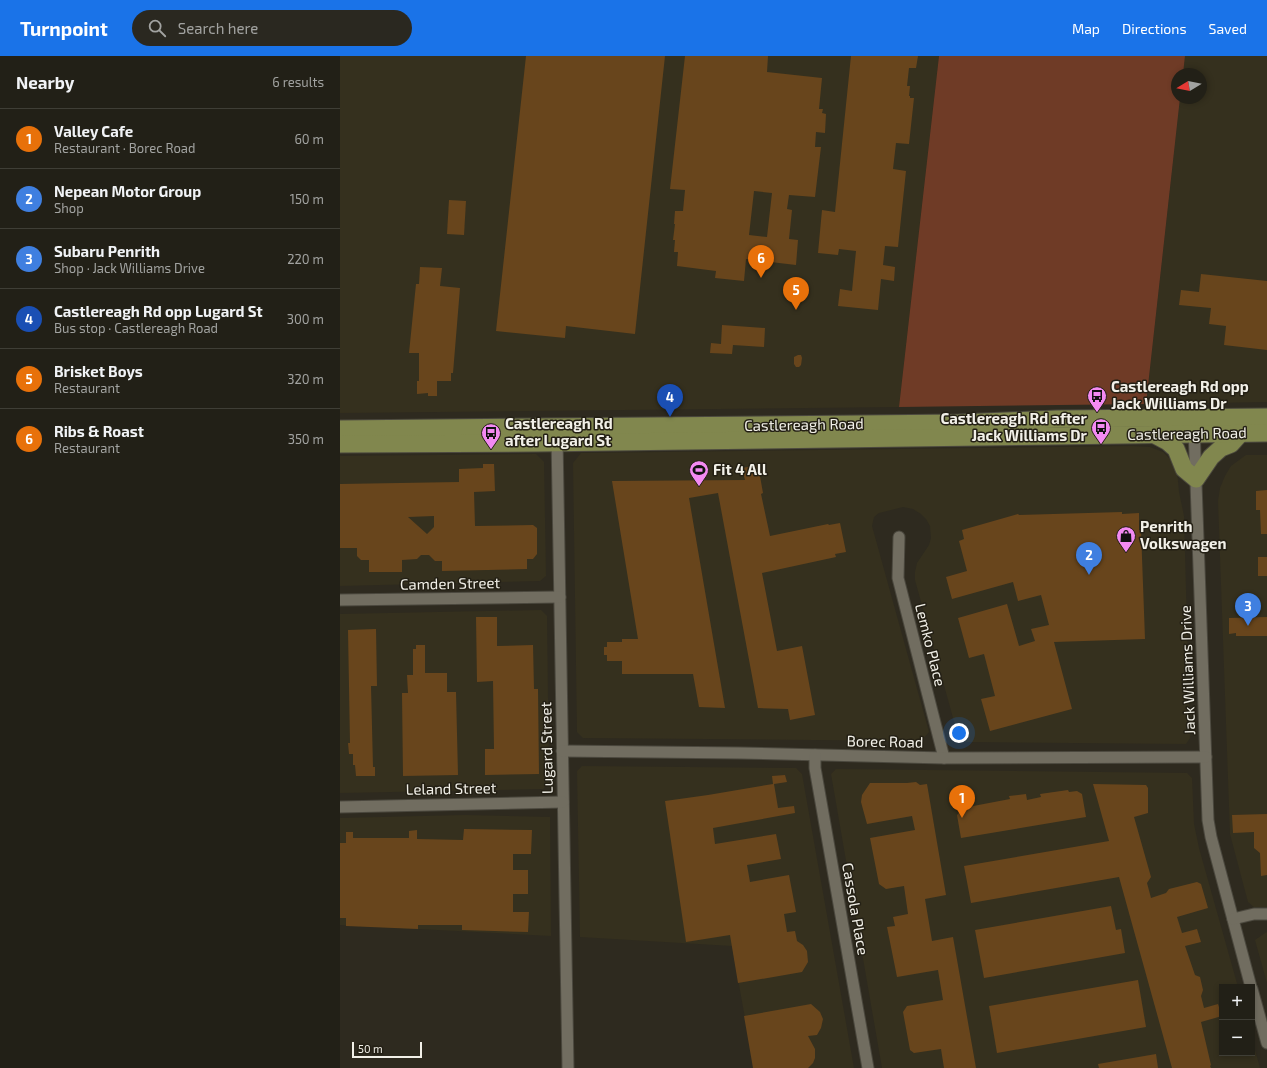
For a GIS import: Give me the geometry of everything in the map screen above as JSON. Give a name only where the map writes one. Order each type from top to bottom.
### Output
[{"type":"main road","name":"Castlereagh Road","points":[[340,429],[557,435],[1154,435],[1194,426],[1267,417]]},
{"type":"main road","name":"Castlereagh Road","points":[[340,444],[557,435],[986,423],[1056,419],[1194,426],[1240,434],[1267,433]]},
{"type":"main road","points":[[1154,435],[1168,442],[1176,449],[1184,469],[1196,480],[1211,457],[1221,448],[1231,444],[1240,434]]},
{"type":"street","name":"Jack Williams Drive","points":[[1194,426],[1209,830],[1251,984]]},
{"type":"street","name":"Lugard Street","points":[[557,435],[568,1068]]},
{"type":"street","name":"Lemko Place","points":[[899,537],[898,578],[944,758]]},
{"type":"street","name":"Camden Street","points":[[340,600],[560,597]]},
{"type":"street","name":"Borec Road","points":[[562,751],[944,758],[1206,758]]},
{"type":"street","name":"Cassola Place","points":[[815,755],[815,768],[868,1068]]},
{"type":"street","name":"Leland Street","points":[[340,806],[563,802]]},
{"type":"street","points":[[1233,919],[1254,914],[1267,914]]},
{"type":"street","name":"Jack Williams Drive","points":[[1255,999],[1267,1043]]},
{"type":"shaded area","points":[[340,56],[939,56],[899,407],[340,413]]},
{"type":"shaded area","points":[[939,56],[1185,56],[1184,68],[1171,68],[1171,104],[1179,104],[1146,404],[899,407]]},
{"type":"shaded area","points":[[1185,56],[1267,56],[1267,402],[1146,404],[1179,104],[1207,104],[1207,68],[1184,68]]},
{"type":"shaded area","points":[[1131,446],[1150,447],[1163,452],[1173,462],[1177,471],[1179,492],[1184,516],[1190,738],[1186,744],[966,742],[958,736],[915,580],[917,563],[929,545],[931,538],[930,526],[921,514],[913,509],[903,507],[879,513],[874,517],[872,526],[929,732],[921,741],[583,738],[577,732],[573,463],[581,453]]},
{"type":"shaded area","points":[[536,454],[544,462],[546,576],[540,581],[340,586],[340,456]]},
{"type":"shaded area","points":[[1246,455],[1267,455],[1267,907],[1254,907],[1248,902],[1230,834],[1218,501],[1220,488],[1231,466]]},
{"type":"shaded area","points":[[541,610],[547,616],[549,783],[543,789],[340,793],[340,614]]},
{"type":"shaded area","points":[[582,766],[796,768],[802,774],[854,1068],[754,1068],[732,946],[580,937],[577,771]]},
{"type":"shaded area","points":[[836,769],[1187,773],[1192,778],[1194,824],[1199,848],[1237,984],[1219,984],[1219,1056],[1255,1056],[1255,1050],[1260,1068],[882,1068],[831,774]]},
{"type":"shaded area","points":[[464,815],[550,817],[551,936],[340,925],[340,818]]},
{"type":"shaded area","points":[[1267,932],[1267,983],[1255,940]]},
{"type":"building","points":[[526,56],[665,56],[635,334],[566,326],[565,338],[496,331]]},
{"type":"building","points":[[685,56],[768,56],[767,72],[822,78],[819,109],[823,109],[822,113],[826,114],[825,133],[816,132],[815,147],[821,147],[815,197],[789,195],[787,209],[792,210],[789,239],[798,240],[796,265],[746,259],[744,281],[715,278],[716,271],[677,266],[678,252],[674,252],[675,240],[673,240],[675,211],[683,211],[685,190],[670,189]],"holes":[[[754,191],[772,193],[767,237],[749,235]]]},
{"type":"building","points":[[851,56],[918,56],[916,68],[909,68],[907,86],[910,86],[910,98],[914,98],[909,144],[896,143],[893,169],[906,171],[898,247],[885,246],[883,265],[895,267],[894,281],[881,279],[878,310],[838,306],[840,289],[852,291],[856,251],[839,249],[838,255],[818,253],[822,210],[835,212]]},
{"type":"building","points":[[449,200],[466,201],[464,235],[447,234]]},
{"type":"building","points":[[420,267],[442,268],[440,286],[460,288],[453,373],[451,373],[451,381],[437,381],[437,396],[428,396],[428,393],[417,394],[417,381],[419,381],[419,353],[409,353],[416,284],[419,284]]},
{"type":"building","points":[[1201,274],[1267,281],[1267,350],[1224,345],[1226,326],[1209,324],[1211,308],[1179,305],[1181,290],[1199,292]]},
{"type":"building","points":[[722,325],[765,328],[764,347],[733,345],[732,354],[710,353],[711,343],[721,344]]},
{"type":"building","points":[[801,355],[802,358],[801,365],[796,367],[794,364],[794,357]]},
{"type":"building","points":[[483,464],[494,464],[495,491],[474,492],[475,526],[533,525],[537,528],[537,554],[533,559],[527,559],[527,569],[442,571],[442,561],[435,561],[429,555],[421,555],[417,559],[402,560],[402,572],[369,572],[369,560],[361,560],[357,556],[357,548],[340,548],[340,484],[459,482],[459,469],[483,468]],"holes":[[[434,516],[434,527],[427,534],[408,517]]]},
{"type":"building","points":[[758,465],[763,493],[761,494],[770,536],[828,524],[840,523],[846,552],[835,554],[836,557],[762,573],[777,651],[802,646],[815,715],[790,720],[788,709],[758,708],[718,493],[689,498],[725,708],[699,707],[693,674],[622,674],[622,661],[607,661],[607,655],[604,655],[604,647],[607,647],[607,642],[622,642],[622,639],[638,639],[612,481],[745,480],[742,468]]},
{"type":"building","points":[[1267,490],[1267,534],[1261,534],[1260,510],[1256,510],[1256,491]]},
{"type":"building","points":[[1122,512],[1122,514],[1139,513],[1145,639],[1054,642],[1072,709],[990,731],[981,699],[995,696],[984,654],[969,658],[958,618],[1007,604],[1019,646],[1035,641],[1031,629],[1049,625],[1041,595],[1018,601],[1013,582],[952,599],[946,577],[967,571],[959,541],[964,539],[962,530],[1018,514]]},
{"type":"building","points":[[1258,557],[1267,557],[1267,576],[1258,576]]},
{"type":"building","points":[[476,617],[497,617],[497,646],[533,645],[534,689],[538,689],[539,774],[485,775],[485,749],[494,749],[493,681],[477,682]]},
{"type":"building","points":[[1267,617],[1267,636],[1236,636],[1236,633],[1229,634],[1229,618]]},
{"type":"building","points":[[376,629],[377,686],[371,686],[373,767],[375,767],[375,776],[356,776],[355,765],[353,765],[353,754],[349,754],[348,743],[350,743],[348,630]]},
{"type":"building","points":[[416,645],[425,645],[425,673],[447,673],[447,692],[456,692],[458,775],[403,776],[402,693],[408,693],[407,675],[413,675],[413,649],[416,649]]},
{"type":"building","points":[[785,775],[787,782],[774,784],[778,808],[794,806],[795,813],[713,828],[715,844],[776,834],[781,859],[747,865],[750,882],[789,875],[796,912],[784,914],[787,932],[795,931],[797,941],[803,945],[807,951],[808,962],[802,972],[738,983],[730,935],[686,942],[665,801],[773,784],[772,776]]},
{"type":"building","points":[[916,782],[920,785],[927,784],[946,895],[925,899],[932,941],[953,937],[976,1068],[944,1068],[941,1049],[914,1053],[910,1050],[903,1012],[907,1006],[943,1000],[938,970],[897,977],[887,927],[895,926],[893,917],[908,914],[904,886],[886,889],[879,884],[870,838],[915,830],[912,816],[867,824],[861,802],[862,795],[870,783]]},
{"type":"building","points":[[1093,784],[1146,785],[1148,788],[1148,813],[1134,817],[1151,877],[1147,883],[1151,898],[1166,893],[1169,889],[1197,882],[1201,884],[1208,908],[1177,917],[1182,933],[1197,929],[1201,942],[1185,946],[1195,975],[1200,977],[1203,990],[1201,996],[1204,1008],[1218,1004],[1219,1007],[1219,1017],[1201,1022],[1211,1068],[1172,1068],[1119,877],[971,903],[964,866],[1109,841]]},
{"type":"building","points":[[1068,790],[1069,792],[1077,791],[1082,794],[1086,817],[961,838],[957,815],[961,811],[968,810],[968,807],[1010,799],[1009,796],[1026,794],[1027,800],[1041,797],[1040,794]]},
{"type":"building","points":[[1267,814],[1267,875],[1261,876],[1260,853],[1254,848],[1254,832],[1233,833],[1232,815]]},
{"type":"building","points":[[464,829],[532,830],[531,854],[513,854],[513,870],[528,870],[528,894],[513,894],[513,912],[529,912],[528,932],[462,930],[462,925],[418,925],[418,929],[346,926],[346,918],[340,918],[340,843],[346,843],[346,832],[353,832],[353,838],[409,838],[409,831],[417,830],[417,839],[463,840]]},
{"type":"building","points":[[1111,906],[1116,930],[1121,929],[1125,953],[984,978],[975,930]]},
{"type":"building","points":[[1138,980],[1146,1027],[997,1053],[989,1006]]},
{"type":"building","points":[[811,1004],[820,1012],[823,1019],[821,1028],[817,1035],[808,1036],[815,1049],[815,1058],[813,1063],[808,1068],[753,1068],[744,1016]]},
{"type":"building","points":[[1156,1054],[1158,1068],[1099,1068],[1098,1064]]},
{"type":"place","name":"Ribs & Roast","points":[[761,278]]},
{"type":"place","name":"Brisket Boys","points":[[796,310]]},
{"type":"place","name":"Castlereagh Rd opp Jack Williams Dr","points":[[1097,413]]},
{"type":"place","name":"Castlereagh Rd opp Lugard St","points":[[670,417]]},
{"type":"place","name":"Castlereagh Rd after Jack Williams Dr","points":[[1101,445]]},
{"type":"place","name":"Castlereagh Rd after Lugard St","points":[[491,450]]},
{"type":"place","name":"Fit 4 All","points":[[699,487]]},
{"type":"place","name":"Penrith Volkswagen","points":[[1126,553]]},
{"type":"place","name":"Nepean Motor Group","points":[[1089,575]]},
{"type":"place","name":"Subaru Penrith","points":[[1248,626]]},
{"type":"place","name":"Valley Cafe","points":[[962,818]]}]
